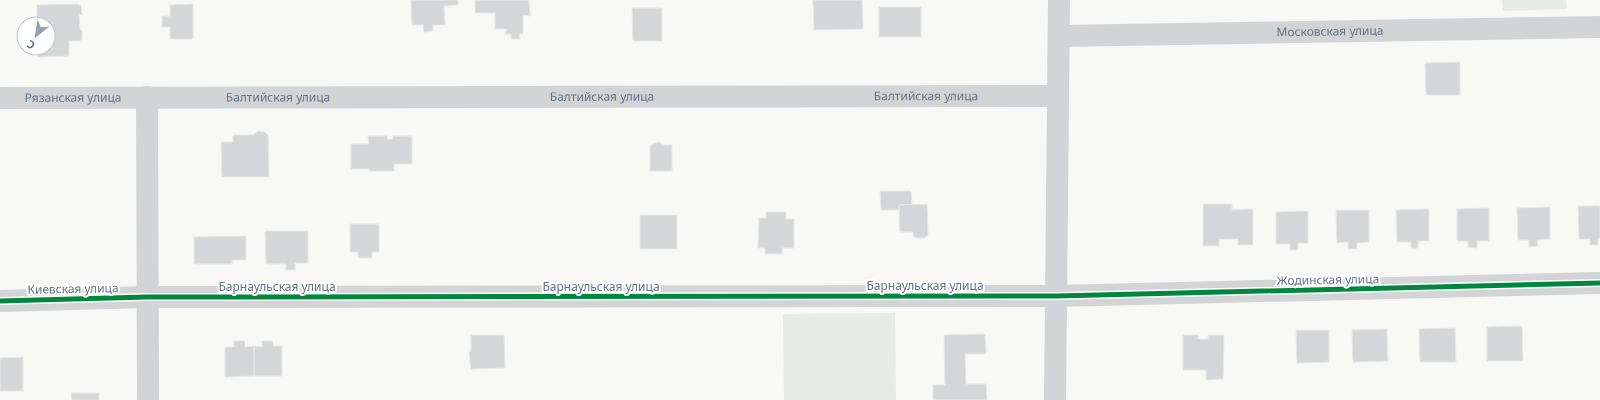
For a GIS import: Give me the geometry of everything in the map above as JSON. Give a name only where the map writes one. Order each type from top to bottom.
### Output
[{"type":"street","points":[[1055,400],[1059,0]]},
{"type":"street","name":"Московская улица","points":[[1059,36],[1600,27]]},
{"type":"street","name":"Балтийская улица","points":[[147,97],[1058,96]]},
{"type":"street","points":[[147,97],[148,400]]},
{"type":"street","name":"Рязанская улица","points":[[0,98],[147,97]]},
{"type":"street","name":"Жодинская улица","points":[[1056,296],[1600,283]]},
{"type":"street","name":"Барнаульская улица","points":[[147,297],[1056,296]]},
{"type":"street","name":"Киевская улица","points":[[0,301],[147,297]]},
{"type":"shaded area","points":[[1502,0],[1566,0],[1567,9],[1503,11]]},
{"type":"shaded area","points":[[895,313],[896,400],[784,400],[783,314]]},
{"type":"building","points":[[411,0],[458,0],[458,5],[444,6],[445,25],[433,25],[433,31],[424,32],[423,25],[412,25]]},
{"type":"building","points":[[475,0],[529,0],[530,16],[523,15],[523,34],[519,34],[520,39],[511,39],[511,34],[505,34],[507,29],[495,29],[495,13],[475,13]]},
{"type":"building","points":[[813,0],[862,0],[863,29],[814,30]]},
{"type":"building","points":[[193,4],[193,39],[170,39],[170,27],[162,27],[162,16],[170,16],[170,5]]},
{"type":"building","points":[[37,5],[81,5],[82,15],[79,14],[82,39],[80,41],[69,41],[69,56],[38,57],[56,56],[56,16],[37,16]]},
{"type":"building","points":[[879,7],[921,7],[921,37],[879,37]]},
{"type":"building","points":[[632,8],[662,8],[662,41],[633,41]]},
{"type":"building","points":[[1460,62],[1460,95],[1426,95],[1425,63]]},
{"type":"building","points":[[258,131],[264,132],[268,135],[269,177],[222,177],[221,142],[233,142],[233,135],[253,135]]},
{"type":"building","points":[[368,136],[387,136],[387,139],[393,139],[393,136],[412,136],[412,164],[394,164],[394,171],[351,169],[351,144],[369,144]]},
{"type":"building","points":[[659,142],[664,145],[672,145],[672,171],[650,171],[650,145]]},
{"type":"building","points":[[880,191],[911,191],[912,204],[899,205],[899,210],[881,210]]},
{"type":"building","points":[[927,204],[928,235],[924,238],[917,238],[913,236],[913,232],[900,232],[899,205]]},
{"type":"building","points":[[1203,204],[1232,204],[1232,210],[1253,209],[1253,245],[1238,245],[1238,239],[1219,239],[1219,246],[1203,246]]},
{"type":"building","points":[[1578,206],[1600,206],[1600,238],[1598,238],[1598,245],[1590,245],[1590,239],[1579,239]]},
{"type":"building","points":[[1550,207],[1550,239],[1537,240],[1538,246],[1529,247],[1529,240],[1518,240],[1517,208]]},
{"type":"building","points":[[1489,208],[1489,241],[1477,241],[1477,248],[1468,247],[1468,241],[1457,241],[1457,209]]},
{"type":"building","points":[[1429,209],[1429,241],[1418,241],[1418,248],[1411,248],[1411,242],[1397,242],[1396,210]]},
{"type":"building","points":[[1336,210],[1369,210],[1369,242],[1357,243],[1357,249],[1348,249],[1348,242],[1337,243]]},
{"type":"building","points":[[1308,211],[1308,243],[1298,243],[1298,250],[1290,250],[1290,244],[1276,244],[1276,212]]},
{"type":"building","points":[[766,212],[786,212],[786,219],[794,219],[794,248],[782,248],[782,254],[765,254],[765,248],[758,248],[759,218],[766,218]]},
{"type":"building","points":[[640,215],[677,215],[677,249],[640,249]]},
{"type":"building","points":[[350,224],[379,224],[379,252],[372,252],[372,258],[358,258],[358,252],[350,252]]},
{"type":"building","points":[[265,231],[308,231],[308,263],[295,263],[295,270],[286,270],[286,264],[266,264]]},
{"type":"building","points":[[246,236],[246,260],[232,260],[232,264],[194,264],[194,237]]},
{"type":"building","points":[[1522,326],[1523,361],[1487,361],[1487,327]]},
{"type":"building","points":[[1455,328],[1456,362],[1420,362],[1419,329]]},
{"type":"building","points":[[1387,329],[1388,361],[1353,362],[1352,330]]},
{"type":"building","points":[[1296,330],[1329,330],[1329,362],[1297,363]]},
{"type":"building","points":[[985,334],[986,354],[965,354],[966,384],[986,384],[987,400],[933,400],[933,385],[945,385],[944,335]]},
{"type":"building","points":[[471,335],[504,335],[505,368],[471,369],[469,353],[471,351]]},
{"type":"building","points":[[1183,335],[1198,335],[1198,339],[1208,339],[1208,335],[1224,335],[1223,379],[1206,380],[1206,370],[1183,370]]},
{"type":"building","points":[[234,341],[245,341],[245,347],[254,346],[254,376],[225,377],[225,347],[234,347]]},
{"type":"building","points":[[262,341],[273,341],[273,346],[282,346],[282,376],[254,376],[254,346],[262,347]]},
{"type":"building","points":[[23,357],[23,391],[0,391],[0,358]]},
{"type":"building","points":[[71,393],[99,393],[99,400],[72,400]]},
{"type":"cycle path","points":[[0,301],[147,297],[1056,296],[1600,283]]}]
